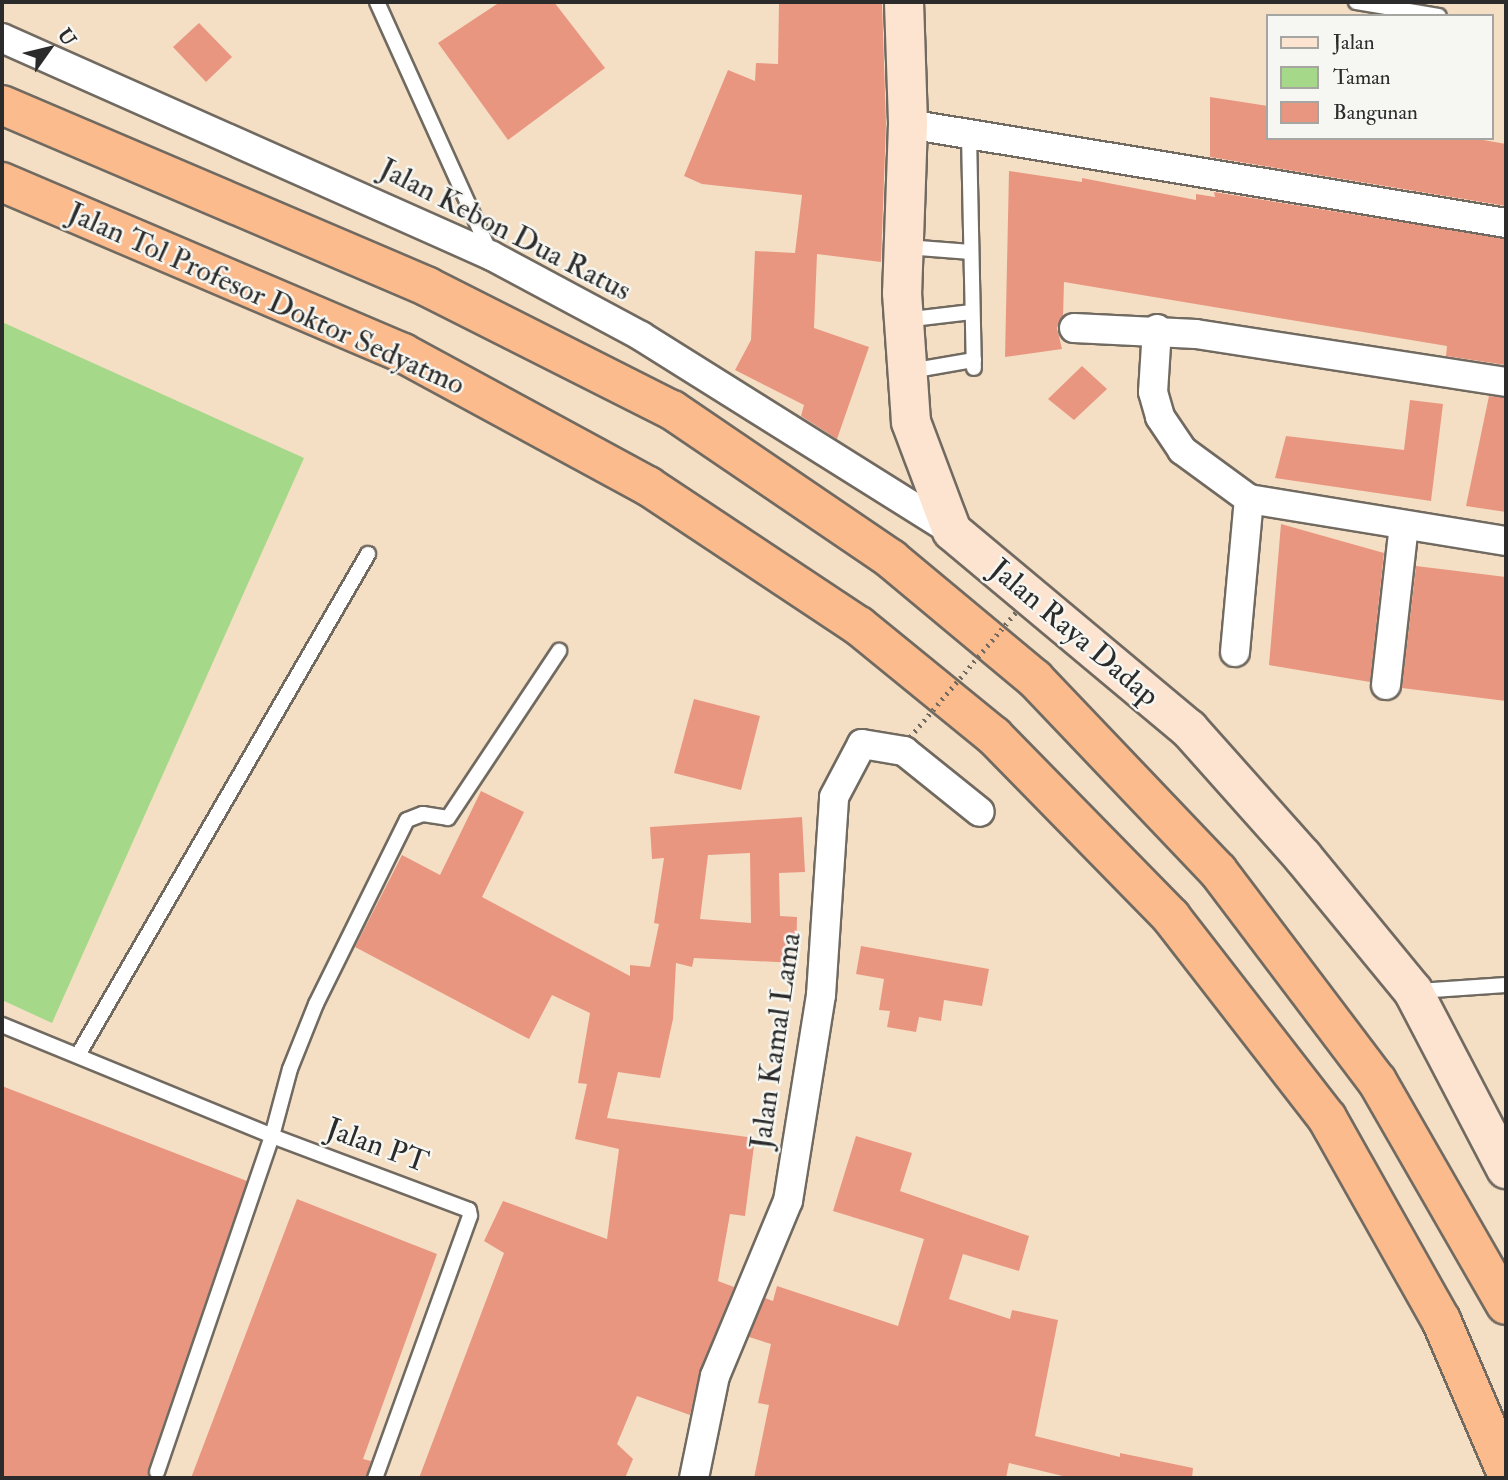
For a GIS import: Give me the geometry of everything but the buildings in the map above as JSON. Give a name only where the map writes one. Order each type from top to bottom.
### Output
[{"type":"highway","points":[[2,105],[428,287],[672,410],[891,559],[1035,679],[1218,871],[1377,1081],[1506,1305]]},
{"type":"highway","name":"Jalan Tol Profesor Doktor Sedyatmo","points":[[2,181],[403,353],[648,485],[859,626],[994,736],[1171,917],[1327,1118],[1440,1320],[1506,1472]]},
{"type":"main road","name":"Jalan Raya Dadap","points":[[904,2],[908,124],[904,320],[911,422],[952,531],[1189,729],[1303,857],[1413,991],[1506,1169]]},
{"type":"street","name":"Jalan Kebon Dua Ratus","points":[[2,38],[492,256],[641,336],[952,531]]},
{"type":"street","points":[[908,124],[1506,223]]},
{"type":"street","points":[[1074,328],[1157,329],[1340,353],[1506,383]]},
{"type":"street","points":[[1157,329],[1153,392],[1160,417],[1182,450],[1248,499],[1506,541]]},
{"type":"street","points":[[1235,652],[1248,499]]},
{"type":"street","points":[[1386,685],[1404,525]]},
{"type":"street","name":"Jalan Kamal Lama","points":[[694,1478],[715,1376],[788,1201],[821,995],[834,797],[862,744],[904,751],[980,812]]},
{"type":"lane","points":[[377,2],[492,256]]},
{"type":"lane","points":[[1356,2],[1427,14]]},
{"type":"lane","points":[[907,371],[974,364],[969,135]]},
{"type":"lane","points":[[904,247],[971,252]]},
{"type":"lane","points":[[904,320],[972,312]]},
{"type":"lane","points":[[78,1055],[368,554]]},
{"type":"lane","points":[[157,1472],[272,1136],[290,1069],[316,1004],[407,820],[423,814],[448,818],[559,651]]},
{"type":"lane","points":[[1413,991],[1506,985]]},
{"type":"lane","name":"Jalan PT","points":[[2,1025],[272,1136],[469,1210],[375,1478]]},
{"type":"path","points":[[910,737],[1017,611]]},
{"type":"green space","points":[[2,322],[304,458],[52,1023],[2,1000]]}]
